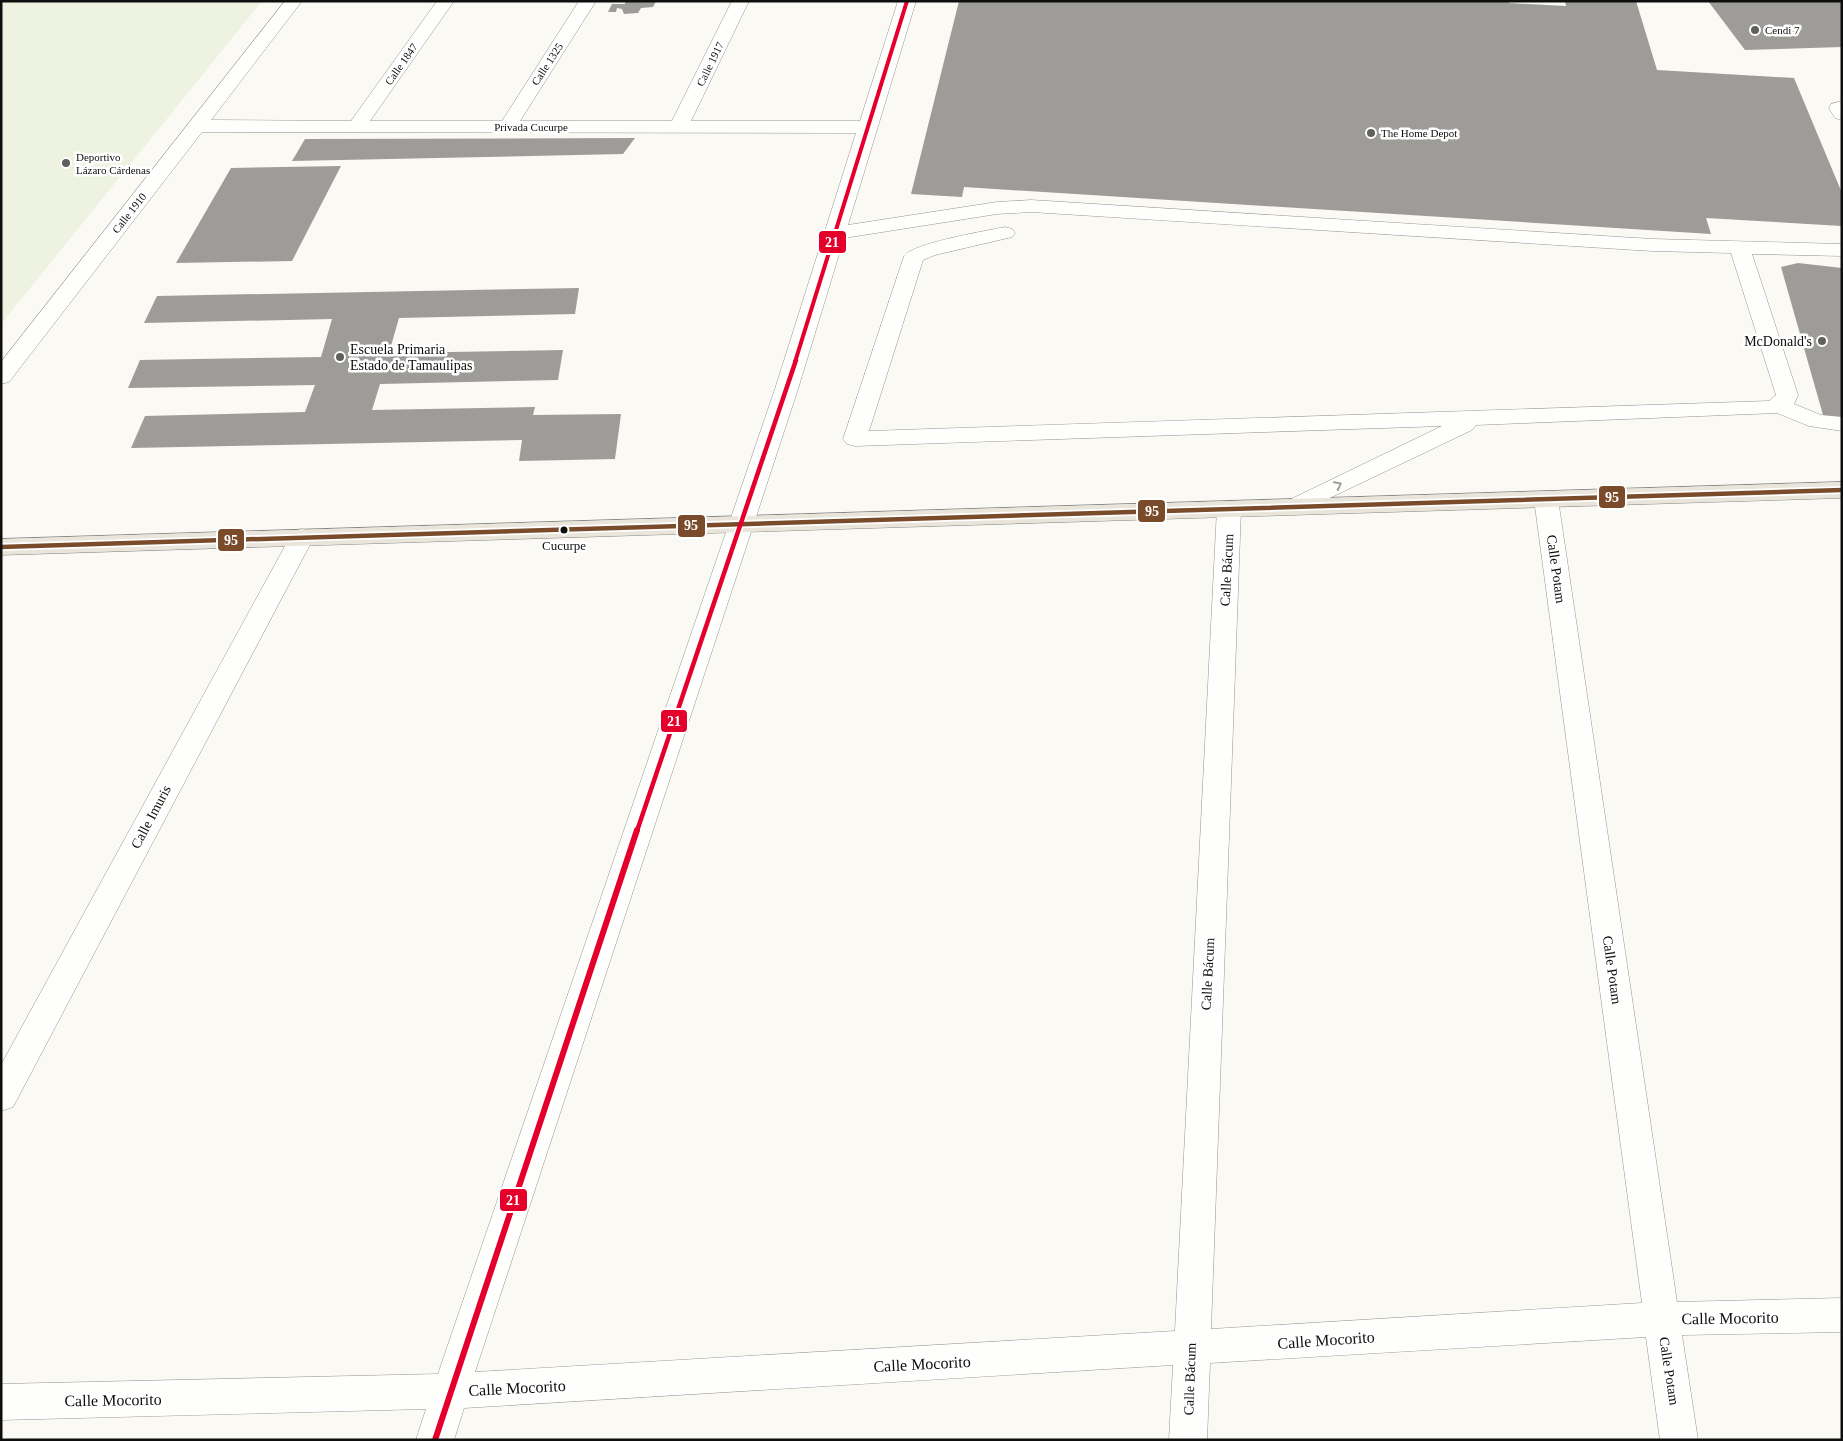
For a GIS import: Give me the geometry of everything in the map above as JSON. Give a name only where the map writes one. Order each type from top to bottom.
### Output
[{"type":"main road","points":[[1,547],[1842,490]]},
{"type":"street","name":"Calle 1910","points":[[1,377],[294,1]]},
{"type":"street","name":"Calle 1847","points":[[357,126],[446,1]]},
{"type":"street","name":"Calle 1325","points":[[507,126],[588,1]]},
{"type":"street","name":"Calle 1917","points":[[679,127],[741,1]]},
{"type":"street","points":[[435,1440],[769,442],[836,233],[866,127],[907,1]]},
{"type":"street","points":[[1842,108],[1838,108],[1842,114]]},
{"type":"street","name":"Privada Cucurpe","points":[[197,126],[866,127]]},
{"type":"street","points":[[836,233],[997,208],[1032,206],[1652,245],[1842,250]]},
{"type":"street","points":[[1005,233],[929,250],[914,256],[855,439],[1780,406],[1817,421],[1842,424]]},
{"type":"street","points":[[1739,247],[1787,395],[1785,401],[1780,406]]},
{"type":"street","points":[[1294,507],[1424,442],[1478,418]]},
{"type":"street","name":"Calle Potam","points":[[1546,499],[1679,1440]]},
{"type":"street","name":"Calle Bácum","points":[[1188,1440],[1229,509]]},
{"type":"street","name":"Calle Imuris","points":[[1,1098],[302,538]]},
{"type":"street","name":"Calle Mocorito","points":[[1,1402],[451,1391],[1191,1349],[1661,1319],[1842,1315]]},
{"type":"green space","name":"Deportivo Lázaro Cárdenas","points":[[1,1],[262,1],[1,324]]},
{"type":"building","points":[[625,1],[656,1],[653,7],[641,8],[638,13],[624,14],[622,9],[617,8],[616,12],[608,12],[612,4],[625,4]]},
{"type":"building","name":"The Home Depot","points":[[959,1],[1509,1],[1509,3],[1566,6],[1565,1],[1636,1],[1657,70],[1794,78],[1842,193],[1842,226],[1706,218],[1711,234],[964,187],[962,197],[911,194]]},
{"type":"building","name":"Cendi 7","points":[[1708,1],[1842,1],[1842,47],[1745,50]]},
{"type":"building","points":[[635,138],[623,154],[292,161],[305,139]]},
{"type":"building","points":[[341,166],[292,261],[176,263],[231,168]]},
{"type":"building","name":"McDonald's","points":[[1798,263],[1842,268],[1842,417],[1823,415],[1781,267]]},
{"type":"building","points":[[579,288],[575,314],[399,318],[389,353],[563,350],[558,380],[380,384],[372,410],[535,407],[533,415],[621,414],[615,459],[519,461],[522,440],[131,448],[145,416],[305,412],[315,385],[128,388],[140,360],[321,357],[332,319],[144,323],[157,296]]},
{"type":"transit line","name":"21","points":[[435,1440],[558,1066],[786,389],[907,1]]},
{"type":"transit line","name":"95","points":[[1,547],[1842,490]]},
{"type":"place","name":"Cendi 7","points":[[1755,30]]},
{"type":"place","name":"The Home Depot","points":[[1371,133]]},
{"type":"place","name":"Deportivo Lázaro Cárdenas","points":[[66,163]]},
{"type":"place","name":"McDonald's","points":[[1822,341]]},
{"type":"place","name":"Escuela Primaria Estado de Tamaulipas","points":[[340,357]]},
{"type":"place","name":"Cucurpe","points":[[564,530]]}]
